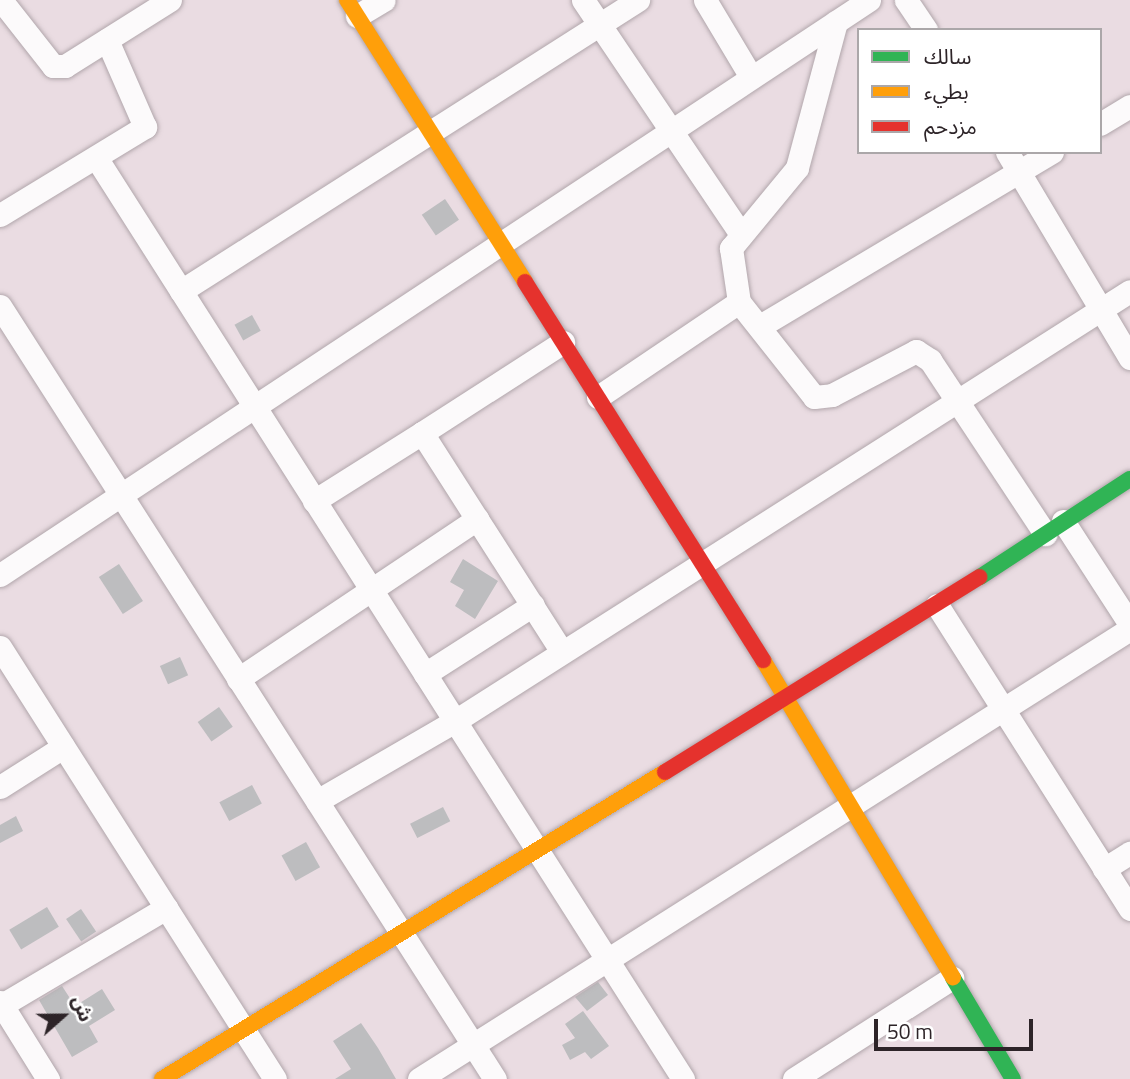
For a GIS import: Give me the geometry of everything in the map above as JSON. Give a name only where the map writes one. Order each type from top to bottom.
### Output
[{"type":"street","points":[[2,0],[53,66],[107,40],[170,0]]},
{"type":"street","points":[[384,0],[352,8],[785,695],[1013,1079]]},
{"type":"street","points":[[583,0],[668,130],[740,233]]},
{"type":"street","points":[[181,291],[638,0]]},
{"type":"street","points":[[705,0],[751,77]]},
{"type":"street","points":[[0,575],[122,497],[499,240],[869,0]]},
{"type":"street","points":[[906,0],[925,28]]},
{"type":"street","points":[[419,1079],[472,1044],[609,963],[1130,626],[958,398],[916,351],[832,395],[814,397],[795,380],[760,326],[739,302],[729,262],[740,233],[797,168],[836,22]]},
{"type":"street","points":[[0,215],[97,159],[145,127],[107,40]]},
{"type":"street","points":[[1102,123],[1130,106]]},
{"type":"street","points":[[1008,154],[1130,358]]},
{"type":"street","points":[[760,326],[1049,154]]},
{"type":"street","points":[[97,159],[683,1079]]},
{"type":"street","points":[[317,801],[455,721],[561,650],[1130,291]]},
{"type":"street","points":[[598,397],[739,302]]},
{"type":"street","points":[[0,306],[495,1079]]},
{"type":"street","points":[[314,501],[563,342]]},
{"type":"street","points":[[422,433],[561,650]]},
{"type":"street","points":[[162,1079],[785,695],[937,605],[1130,478]]},
{"type":"street","points":[[238,678],[370,587],[477,519]]},
{"type":"street","points":[[425,674],[533,605]]},
{"type":"street","points":[[937,605],[1130,909]]},
{"type":"street","points":[[0,647],[275,1079]]},
{"type":"street","points":[[0,787],[63,747]]},
{"type":"street","points":[[1104,869],[1130,853]]},
{"type":"street","points":[[48,1079],[1,1004],[166,908]]},
{"type":"street","points":[[794,1079],[952,978]]},
{"type":"building","points":[[445,199],[459,220],[436,235],[422,215]]},
{"type":"building","points":[[252,315],[261,331],[243,340],[235,325]]},
{"type":"building","points":[[463,559],[498,581],[475,619],[455,606],[464,590],[450,582]]},
{"type":"building","points":[[119,564],[143,601],[123,614],[99,577]]},
{"type":"building","points":[[180,657],[188,675],[168,684],[160,666]]},
{"type":"building","points":[[219,707],[233,727],[211,742],[198,722]]},
{"type":"building","points":[[252,785],[262,804],[229,821],[219,802]]},
{"type":"building","points":[[443,807],[450,821],[417,838],[410,824]]},
{"type":"building","points":[[16,816],[23,831],[0,843],[0,825]]},
{"type":"building","points":[[306,842],[320,867],[296,881],[282,856]]},
{"type":"building","points":[[47,907],[59,927],[21,949],[9,930]]},
{"type":"building","points":[[81,909],[96,931],[81,941],[66,919]]},
{"type":"building","points":[[598,982],[608,995],[587,1011],[575,997]]},
{"type":"building","points":[[62,986],[75,1006],[102,989],[115,1010],[89,1026],[98,1042],[72,1057],[39,1000]]},
{"type":"building","points":[[583,1011],[609,1046],[591,1059],[585,1052],[570,1060],[562,1045],[575,1038],[565,1024]]},
{"type":"building","points":[[361,1023],[396,1079],[335,1079],[351,1069],[333,1041]]},
{"type":"traffic: fast","points":[[980,577],[1130,479]]},
{"type":"traffic: fast","points":[[953,978],[1013,1079]]},
{"type":"traffic: slow","points":[[347,0],[525,282]]},
{"type":"traffic: slow","points":[[763,660],[953,978]]},
{"type":"traffic: slow","points":[[162,1079],[665,772]]},
{"type":"traffic: jam","points":[[525,282],[763,660]]},
{"type":"traffic: jam","points":[[665,772],[980,577]]}]
